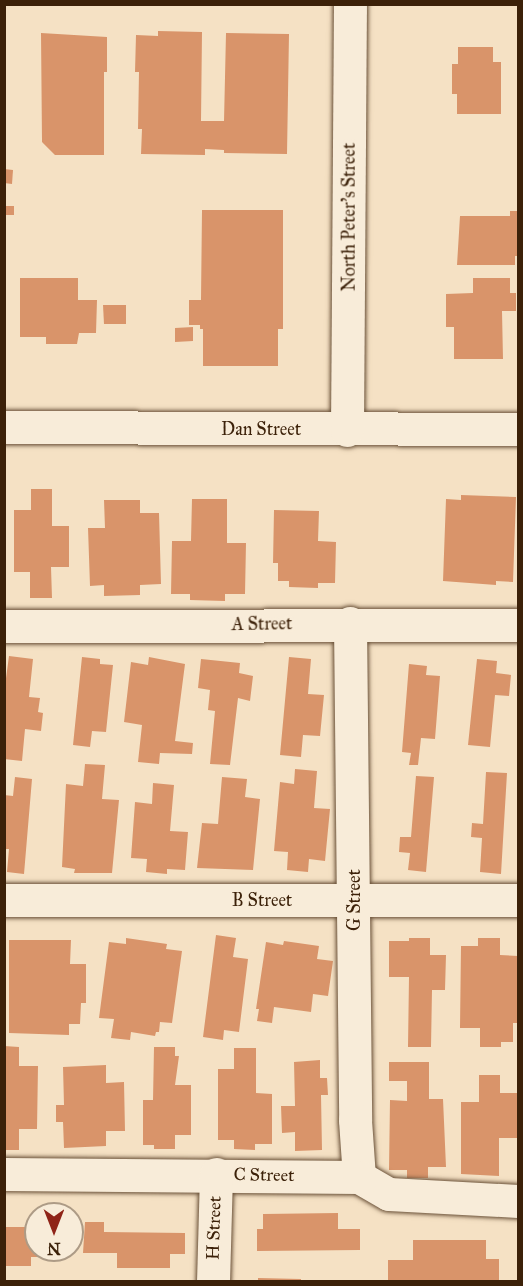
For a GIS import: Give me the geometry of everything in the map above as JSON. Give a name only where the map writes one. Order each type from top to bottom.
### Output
[{"type":"street","name":"North Peter's Street","points":[[347,430],[350,4]]},
{"type":"street","name":"Dan Street","points":[[4,427],[519,429]]},
{"type":"street","name":"A Street","points":[[4,626],[351,623],[519,625]]},
{"type":"street","name":"G Street","points":[[351,623],[355,1120],[358,1177]]},
{"type":"street","name":"B Street","points":[[4,900],[519,900]]},
{"type":"street","name":"C Street","points":[[4,1174],[358,1177],[389,1194],[519,1201]]},
{"type":"street","name":"H Street","points":[[213,1281],[216,1174]]},
{"type":"building","points":[[158,31],[202,32],[201,121],[224,121],[226,33],[289,34],[287,154],[224,153],[224,150],[205,149],[205,155],[141,154],[142,129],[138,129],[139,72],[135,72],[136,35],[158,36]]},
{"type":"building","points":[[41,33],[107,37],[107,72],[104,72],[104,155],[55,155],[42,142]]},
{"type":"building","points":[[458,47],[493,47],[493,62],[501,62],[501,114],[457,114],[457,94],[452,94],[452,64],[458,64]]},
{"type":"building","points":[[4,169],[13,170],[12,184],[4,183]]},
{"type":"building","points":[[4,206],[14,206],[14,215],[4,215]]},
{"type":"building","points":[[202,210],[283,210],[283,329],[278,329],[278,366],[203,366],[203,329],[200,329],[200,325],[189,325],[189,300],[201,300]]},
{"type":"building","points":[[510,211],[518,211],[518,256],[515,256],[515,265],[457,265],[460,216],[510,216]]},
{"type":"building","points":[[20,278],[78,278],[78,300],[97,300],[96,333],[79,333],[77,344],[46,344],[46,337],[20,337]]},
{"type":"building","points":[[473,278],[510,278],[510,293],[516,293],[516,311],[502,311],[503,359],[454,359],[454,327],[446,327],[446,294],[473,293]]},
{"type":"building","points":[[103,305],[126,305],[126,324],[104,324]]},
{"type":"building","points":[[193,327],[193,341],[175,342],[175,328]]},
{"type":"building","points":[[31,489],[52,489],[52,526],[69,526],[69,567],[51,567],[52,598],[30,598],[30,572],[14,572],[14,510],[31,510]]},
{"type":"building","points":[[461,495],[516,497],[513,582],[496,581],[496,585],[443,581],[446,499],[461,500]]},
{"type":"building","points":[[192,499],[227,499],[227,543],[246,543],[245,594],[225,594],[225,601],[190,600],[190,594],[171,594],[172,541],[191,541]]},
{"type":"building","points":[[104,500],[140,500],[140,513],[159,513],[161,584],[140,585],[140,595],[104,596],[104,585],[90,586],[88,528],[105,528]]},
{"type":"building","points":[[274,510],[319,511],[318,541],[336,542],[335,583],[318,583],[318,588],[289,587],[289,581],[278,581],[278,563],[273,563]]},
{"type":"building","points":[[9,656],[33,659],[29,697],[40,698],[38,712],[43,713],[41,731],[25,729],[22,761],[4,759],[4,693]]},
{"type":"building","points":[[82,657],[100,659],[100,664],[113,665],[106,732],[92,731],[90,747],[73,745]]},
{"type":"building","points":[[149,657],[185,664],[175,741],[193,743],[192,754],[160,753],[159,764],[138,762],[142,725],[124,722],[131,662],[148,665]]},
{"type":"building","points":[[289,657],[311,659],[308,694],[324,695],[320,736],[303,735],[301,757],[280,755]]},
{"type":"building","points":[[201,659],[240,663],[239,673],[253,676],[250,701],[238,698],[230,765],[210,764],[215,711],[208,710],[210,690],[198,688]]},
{"type":"building","points":[[477,659],[497,661],[496,673],[511,675],[509,696],[495,695],[490,747],[468,745]]},
{"type":"building","points":[[409,664],[427,666],[426,675],[440,676],[435,739],[421,738],[418,765],[409,765],[411,753],[402,752]]},
{"type":"building","points":[[85,764],[105,765],[102,799],[119,800],[112,873],[74,873],[75,869],[62,867],[66,784],[83,786]]},
{"type":"building","points":[[295,769],[317,771],[314,808],[330,809],[325,861],[309,859],[308,872],[287,870],[288,852],[274,851],[280,782],[294,784]]},
{"type":"building","points":[[486,772],[507,773],[501,874],[480,872],[482,838],[471,837],[472,823],[483,824]]},
{"type":"building","points":[[416,776],[434,777],[426,872],[408,870],[410,853],[399,852],[400,837],[411,837]]},
{"type":"building","points":[[15,777],[32,779],[24,874],[7,872],[9,849],[4,849],[4,795],[13,796]]},
{"type":"building","points":[[222,777],[247,779],[245,797],[260,799],[253,870],[197,868],[202,823],[218,824]]},
{"type":"building","points":[[153,783],[174,785],[170,831],[188,832],[185,870],[167,869],[167,874],[146,872],[147,859],[131,858],[135,802],[152,804]]},
{"type":"building","points":[[216,935],[236,938],[233,957],[248,959],[239,1032],[224,1030],[223,1040],[203,1037]]},
{"type":"building","points":[[126,938],[167,944],[166,949],[182,951],[172,1023],[160,1022],[159,1032],[156,1032],[155,1036],[131,1032],[130,1040],[111,1038],[114,1019],[99,1018],[109,942],[126,944]]},
{"type":"building","points":[[409,938],[430,938],[430,955],[446,955],[445,990],[432,990],[431,1047],[408,1047],[409,977],[389,977],[389,941],[409,941]]},
{"type":"building","points":[[478,938],[500,938],[500,955],[518,956],[517,1023],[513,1023],[513,1042],[501,1042],[501,1047],[480,1047],[480,1028],[460,1028],[461,946],[478,946]]},
{"type":"building","points":[[9,940],[71,940],[70,964],[86,964],[86,1003],[81,1003],[80,1024],[69,1024],[69,1035],[9,1033]]},
{"type":"building","points":[[284,941],[319,946],[317,959],[333,961],[328,996],[313,994],[311,1012],[274,1007],[272,1023],[257,1021],[259,1009],[256,1009],[266,942],[283,945]]},
{"type":"building","points":[[4,1046],[19,1047],[19,1066],[38,1066],[37,1129],[19,1129],[19,1150],[4,1150]]},
{"type":"building","points":[[154,1047],[175,1047],[175,1056],[179,1056],[175,1085],[191,1085],[191,1135],[175,1135],[175,1149],[154,1149],[154,1145],[143,1145],[143,1100],[153,1100]]},
{"type":"building","points":[[234,1048],[256,1048],[256,1093],[272,1094],[272,1144],[255,1144],[255,1150],[234,1149],[234,1140],[218,1140],[218,1069],[234,1069]]},
{"type":"building","points":[[320,1060],[320,1078],[327,1078],[328,1095],[321,1095],[322,1150],[295,1151],[295,1132],[282,1133],[281,1106],[295,1106],[294,1062]]},
{"type":"building","points":[[389,1062],[429,1062],[429,1099],[443,1099],[446,1167],[428,1167],[428,1178],[407,1178],[407,1170],[389,1170],[390,1100],[407,1101],[407,1081],[389,1081]]},
{"type":"building","points":[[106,1065],[106,1083],[124,1082],[125,1131],[106,1131],[106,1146],[64,1148],[63,1122],[56,1122],[56,1105],[64,1105],[63,1067]]},
{"type":"building","points":[[479,1075],[500,1075],[500,1093],[518,1093],[518,1138],[499,1138],[499,1176],[461,1174],[461,1102],[479,1102]]},
{"type":"building","points":[[338,1213],[338,1229],[360,1229],[360,1250],[257,1251],[257,1229],[263,1229],[263,1214]]},
{"type":"building","points":[[85,1222],[104,1222],[104,1232],[185,1233],[185,1254],[170,1254],[170,1268],[117,1268],[117,1253],[84,1253]]},
{"type":"building","points":[[5,1227],[24,1227],[24,1262],[31,1262],[31,1266],[5,1266]]},
{"type":"building","points":[[413,1240],[486,1240],[486,1259],[499,1259],[499,1281],[388,1281],[388,1260],[413,1260]]},
{"type":"building","points":[[258,1278],[301,1279],[301,1282],[258,1282]]}]
